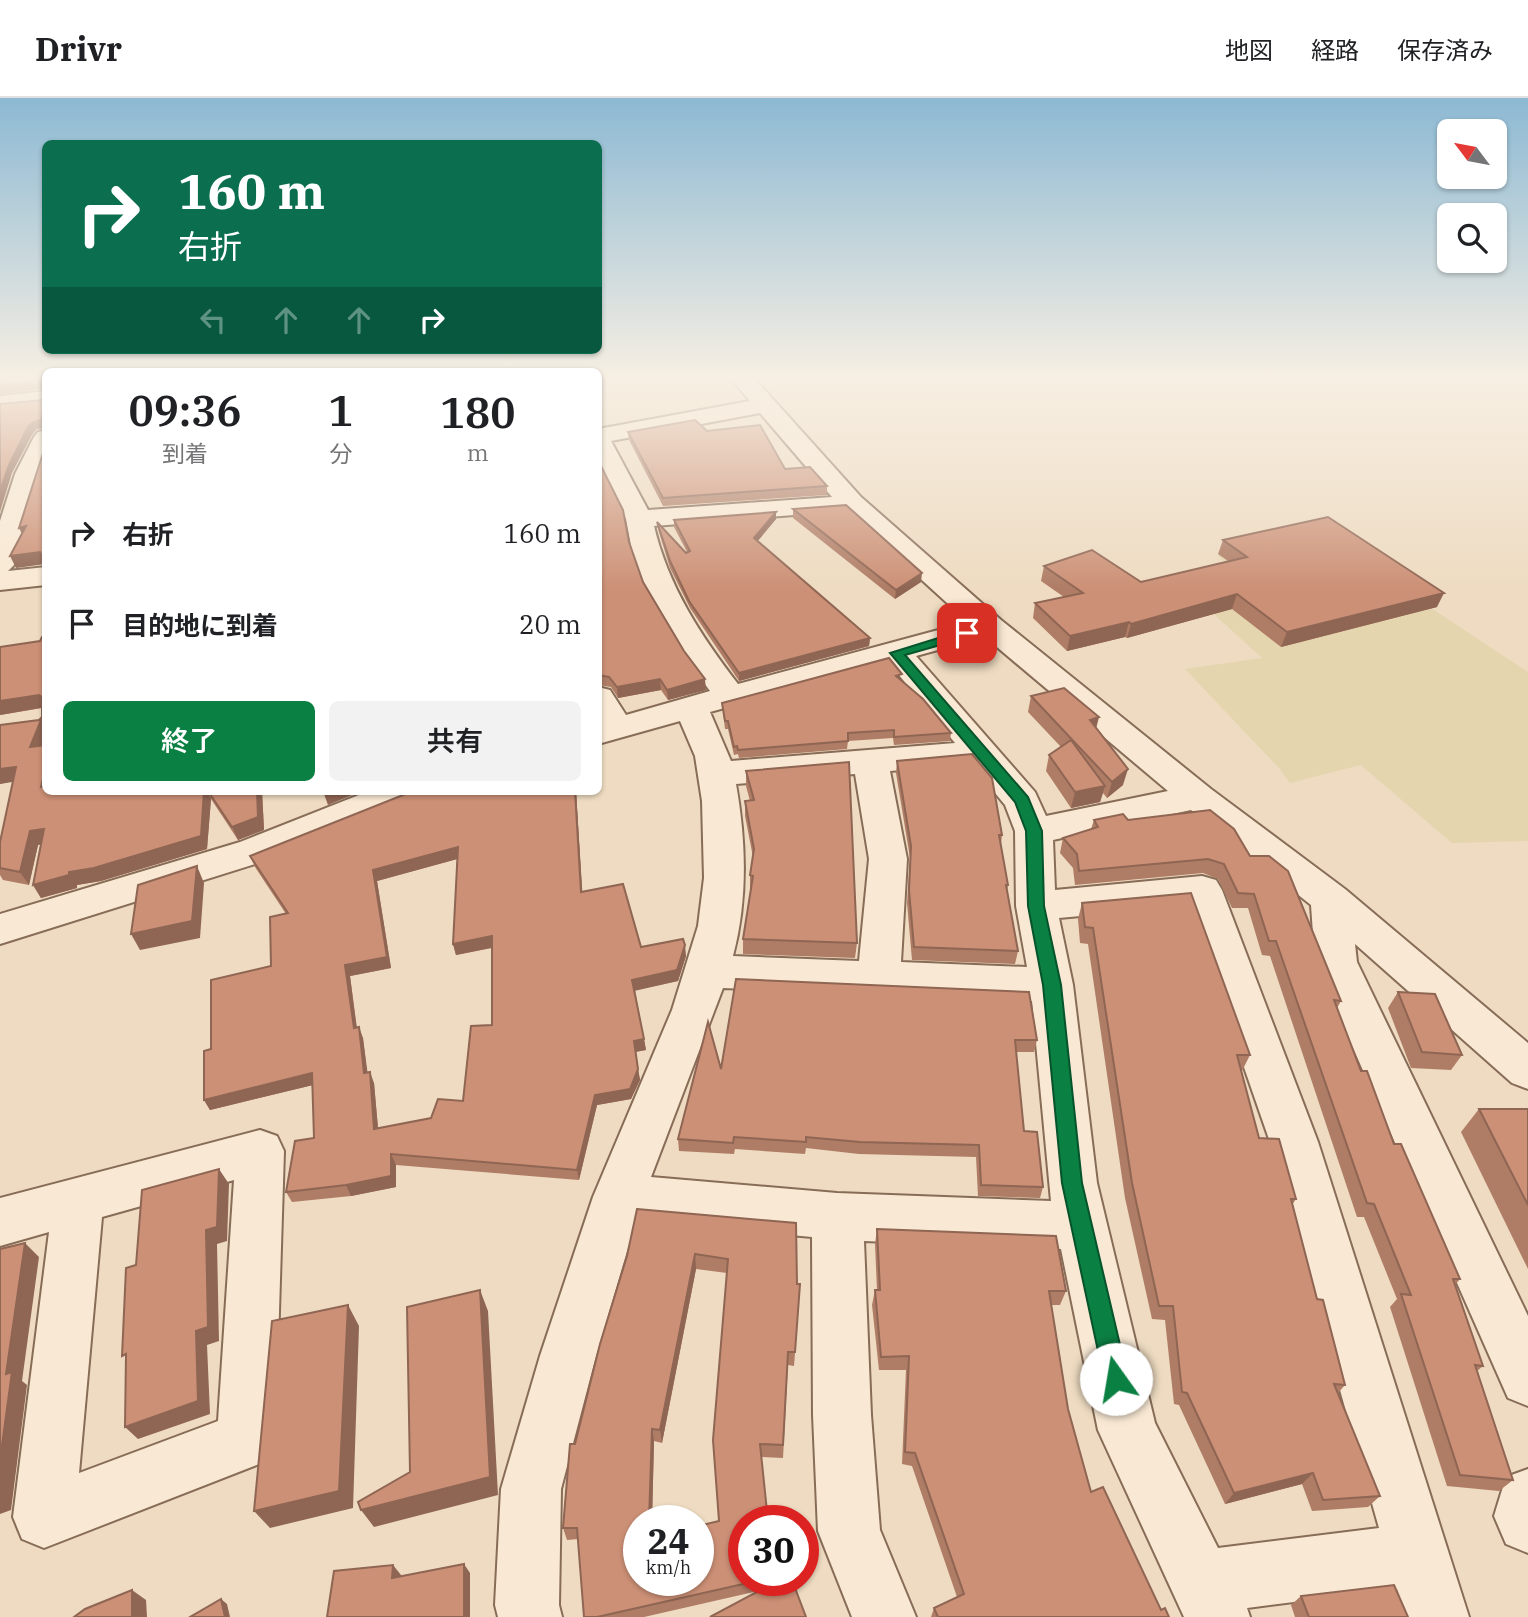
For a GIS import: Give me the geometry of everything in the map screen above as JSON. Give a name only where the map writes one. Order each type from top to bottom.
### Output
[{"type":"street","points":[[603,448],[639,519],[646,551],[660,591],[703,660],[730,695]]},
{"type":"street","points":[[803,448],[852,503],[990,626],[1198,797],[1331,899],[1528,1070]]},
{"type":"street","points":[[0,565],[7,527],[37,473],[42,454]]},
{"type":"street","points":[[639,519],[852,503]]},
{"type":"street","points":[[0,581],[42,576]]},
{"type":"street","points":[[602,711],[608,732],[730,695],[897,653],[990,626]]},
{"type":"street","points":[[897,653],[1022,800],[1034,831],[1036,906],[1052,985],[1072,1183],[1127,1430],[1209,1600],[1419,1555]]},
{"type":"street","points":[[530,1617],[527,1605],[531,1489],[568,1356],[618,1197],[715,945],[722,892],[723,810],[711,753],[691,707]]},
{"type":"street","points":[[716,774],[981,752]]},
{"type":"street","points":[[870,761],[888,859],[879,978]]},
{"type":"street","points":[[0,929],[254,851],[393,795]]},
{"type":"street","points":[[1034,831],[1198,797]]},
{"type":"street","points":[[1036,906],[1202,890],[1294,1142],[1437,1617]]},
{"type":"street","points":[[1331,899],[1336,962],[1528,1378]]},
{"type":"street","points":[[707,971],[1052,985]]},
{"type":"street","points":[[0,1222],[78,1201],[260,1152],[246,1440],[44,1517],[78,1201]]},
{"type":"street","points":[[618,1197],[837,1216],[1082,1226]]},
{"type":"street","points":[[837,1216],[842,1415],[849,1531],[884,1617]]},
{"type":"street","points":[[1528,1499],[1525,1516],[1528,1522]]},
{"type":"shaded area","points":[[1319,534],[1528,672],[1528,841],[1452,843],[1361,765],[1290,783],[1185,669],[1262,658],[1182,585],[1237,574],[1217,555]]},
{"type":"building","points":[[0,448],[18,448],[9,465],[0,491]]},
{"type":"building","points":[[636,448],[773,448],[785,469],[810,467],[827,486],[663,498]]},
{"type":"building","points":[[42,456],[42,557],[40,552],[10,556],[26,526],[19,528]]},
{"type":"building","points":[[602,468],[623,510],[629,542],[643,582],[684,651],[705,679],[667,690],[660,679],[617,687],[609,677],[602,676]]},
{"type":"building","points":[[846,505],[922,573],[896,590],[793,509]]},
{"type":"building","points":[[776,512],[754,538],[870,638],[739,673],[689,601],[670,561],[657,522],[686,553],[690,551],[674,520]]},
{"type":"building","points":[[1328,517],[1444,593],[1287,632],[1237,594],[1131,624],[1129,622],[1070,636],[1035,603],[1083,593],[1044,566],[1092,550],[1141,582],[1247,557],[1223,540]]},
{"type":"building","points":[[42,637],[42,697],[39,695],[0,701],[0,647],[40,641]]},
{"type":"building","points":[[889,658],[902,674],[896,676],[923,699],[951,733],[894,737],[894,730],[848,733],[848,741],[738,750],[737,746],[734,747],[722,703]]},
{"type":"building","points":[[1064,688],[1099,717],[1090,720],[1128,769],[1112,782],[1031,696]]},
{"type":"building","points":[[42,717],[30,747],[42,746],[42,795],[204,795],[201,836],[94,868],[69,872],[69,875],[33,885],[44,829],[30,831],[20,872],[0,868],[0,842],[16,767],[0,769],[0,725],[39,720]]},
{"type":"building","points":[[1071,740],[1105,786],[1075,792],[1049,755]]},
{"type":"building","points":[[972,754],[992,778],[1018,951],[914,947],[909,890],[911,846],[897,761]]},
{"type":"building","points":[[849,762],[857,943],[743,939],[753,876],[750,875],[754,849],[745,801],[754,800],[746,771]]},
{"type":"building","points":[[211,795],[257,795],[258,817],[232,827]]},
{"type":"building","points":[[403,795],[575,795],[581,892],[623,884],[641,947],[683,939],[685,945],[677,970],[632,980],[644,1039],[634,1041],[638,1069],[630,1089],[595,1095],[577,1170],[391,1154],[391,1176],[346,1185],[286,1192],[295,1141],[314,1138],[312,1073],[204,1100],[204,1051],[211,1049],[211,980],[271,966],[270,917],[288,913],[250,856]],"holes":[[[458,847],[453,944],[492,936],[492,1025],[471,1026],[463,1101],[438,1099],[431,1118],[374,1129],[370,1072],[364,1073],[359,1027],[354,1028],[345,965],[387,957],[373,870]]]},
{"type":"building","points":[[1210,810],[1234,829],[1250,856],[1269,856],[1288,871],[1341,1001],[1334,1000],[1361,1071],[1367,1071],[1394,1144],[1401,1144],[1460,1279],[1453,1279],[1483,1366],[1475,1365],[1513,1480],[1460,1475],[1401,1294],[1411,1295],[1374,1204],[1367,1203],[1276,941],[1269,941],[1254,894],[1238,893],[1224,864],[1208,859],[1079,871],[1077,854],[1063,838],[1098,827],[1094,820],[1123,814],[1128,820]]},
{"type":"building","points":[[197,866],[192,921],[131,934],[138,885]]},
{"type":"building","points":[[1191,893],[1250,1055],[1237,1055],[1259,1138],[1279,1139],[1296,1199],[1291,1199],[1317,1299],[1323,1300],[1345,1385],[1334,1384],[1380,1496],[1323,1500],[1313,1473],[1234,1493],[1187,1393],[1182,1392],[1173,1306],[1159,1306],[1132,1183],[1093,928],[1085,927],[1082,903]]},
{"type":"building","points":[[736,979],[1029,992],[1037,1040],[1015,1040],[1024,1131],[1037,1132],[1043,1187],[981,1185],[979,1145],[860,1142],[806,1137],[806,1142],[734,1137],[733,1143],[678,1139],[708,1022],[721,1069]]},
{"type":"building","points":[[1398,992],[1435,994],[1462,1055],[1422,1052]]},
{"type":"building","points":[[1479,1109],[1528,1109],[1528,1205]]},
{"type":"building","points":[[219,1169],[217,1227],[206,1230],[208,1327],[196,1331],[198,1401],[125,1427],[126,1354],[122,1356],[126,1268],[136,1265],[142,1190]]},
{"type":"building","points":[[637,1209],[796,1223],[797,1284],[800,1284],[795,1352],[788,1352],[783,1445],[760,1444],[766,1505],[728,1505],[728,1587],[714,1591],[714,1522],[719,1521],[713,1440],[728,1259],[695,1254],[660,1430],[652,1429],[650,1505],[623,1505],[623,1596],[690,1596],[597,1617],[584,1617],[577,1528],[563,1528],[570,1444],[575,1444],[600,1344],[627,1256]]},
{"type":"building","points":[[877,1229],[1056,1236],[1066,1291],[1049,1291],[1068,1409],[1091,1492],[1103,1487],[1161,1610],[1165,1608],[1169,1617],[938,1617],[934,1608],[964,1594],[915,1453],[905,1452],[909,1356],[881,1357],[875,1290],[880,1290]]},
{"type":"building","points":[[25,1243],[6,1374],[12,1372],[0,1460],[0,1249]]},
{"type":"building","points":[[480,1290],[490,1477],[361,1510],[358,1502],[410,1472],[407,1307]]},
{"type":"building","points":[[348,1305],[339,1491],[254,1511],[272,1321]]},
{"type":"building","points":[[464,1564],[464,1617],[327,1617],[334,1571],[393,1565],[392,1578]]},
{"type":"building","points":[[1394,1585],[1408,1617],[1309,1617],[1301,1596]]},
{"type":"building","points":[[132,1590],[132,1617],[74,1617],[85,1609]]},
{"type":"building","points":[[749,1596],[798,1596],[806,1617],[710,1617]]},
{"type":"building","points":[[221,1599],[225,1617],[190,1617]]},
{"type":"route","points":[[967,633],[897,653],[1022,800],[1034,831],[1036,906],[1052,985],[1072,1183],[1116,1379]]}]
